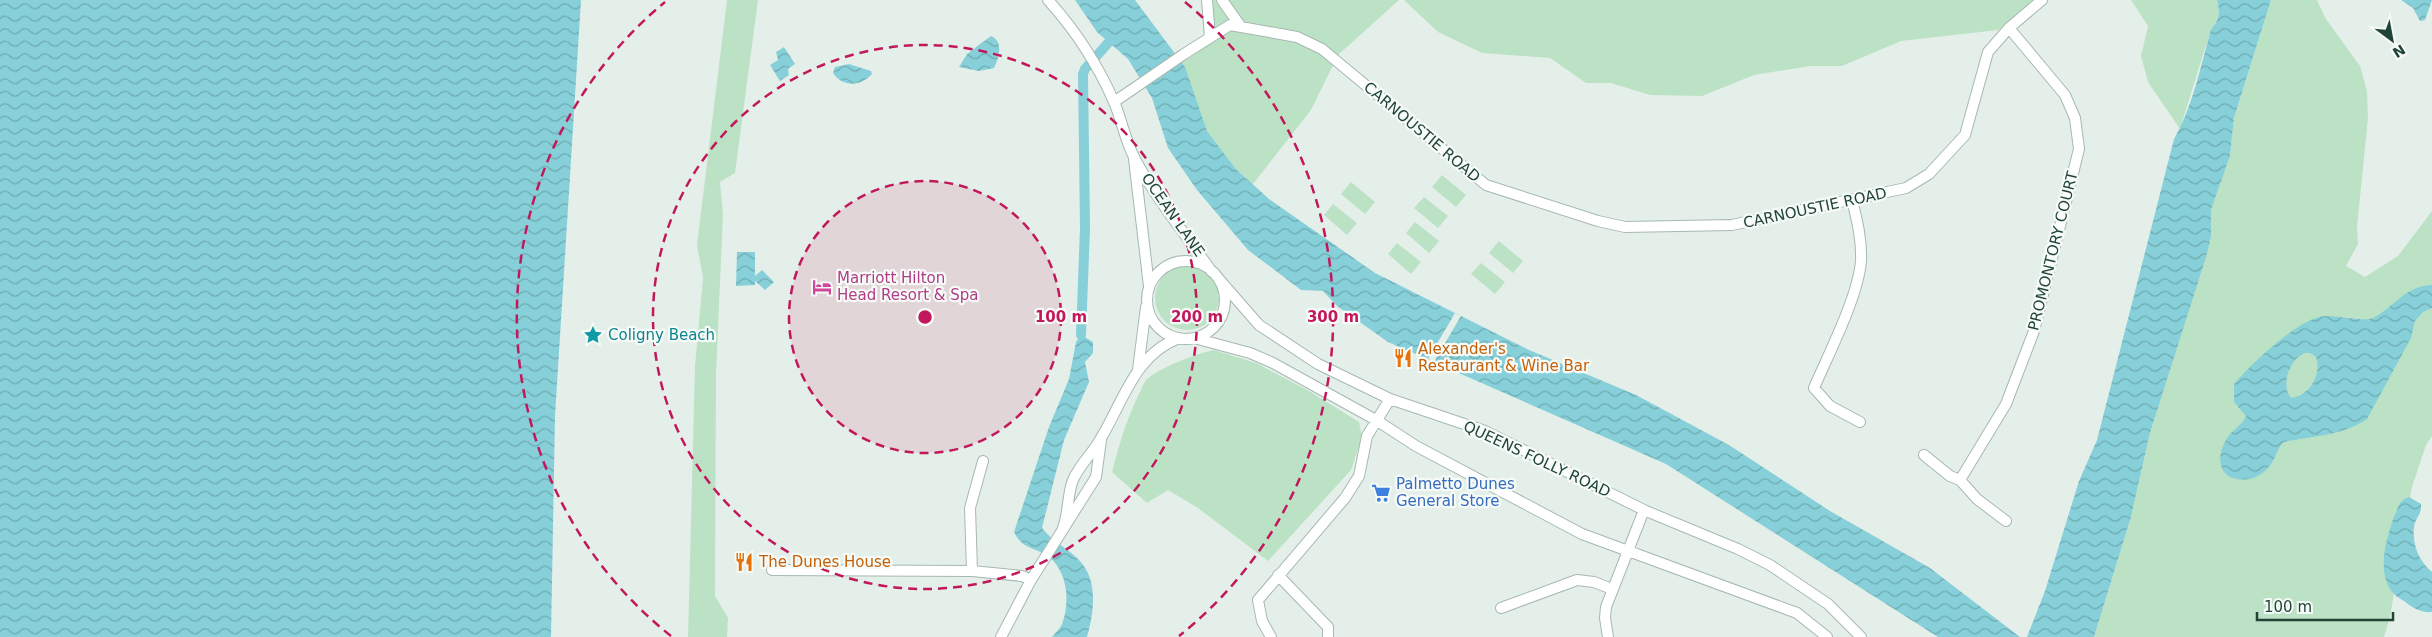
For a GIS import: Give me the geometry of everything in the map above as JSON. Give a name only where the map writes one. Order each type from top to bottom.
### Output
[{"type":"street","name":"OCEAN LANE","points":[[1048,0],[1064,18],[1100,76],[1114,102],[1134,158],[1158,196],[1215,275]]},
{"type":"street","points":[[1207,0],[1210,37]]},
{"type":"street","points":[[1222,0],[1241,27]]},
{"type":"street","name":"CARNOUSTIE ROAD","points":[[1114,102],[1184,54],[1230,26],[1297,37],[1322,50],[1486,185],[1598,221],[1625,227],[1732,225],[1906,188],[1929,174],[1965,135],[1988,52],[2009,28],[2042,0]]},
{"type":"street","name":"PROMONTORY COURT","points":[[1960,480],[2006,404],[2034,331],[2079,149],[2075,118],[2065,95],[2009,28]]},
{"type":"street","name":"OCEAN LANE","points":[[1134,158],[1149,288]]},
{"type":"street","points":[[1852,200],[1859,228],[1861,262],[1850,304],[1814,388],[1830,406],[1860,422]]},
{"type":"street","points":[[1137,371],[1149,288],[1160,271],[1177,262],[1196,263],[1215,275],[1225,299],[1222,314],[1208,332],[1194,338]]},
{"type":"street","name":"QUEENS FOLLY ROAD","points":[[1215,275],[1251,317],[1276,338],[1318,364],[1390,399],[1485,431],[1644,510],[1738,549],[1770,565],[1828,604],[1861,637]]},
{"type":"street","points":[[1147,301],[1148,311],[1158,328],[1166,334],[1179,338],[1194,338],[1261,357],[1376,420],[1416,446],[1582,534],[1797,612],[1827,637]]},
{"type":"street","points":[[1062,528],[1067,516],[1074,480],[1101,440],[1137,371],[1162,346],[1179,338]]},
{"type":"street","points":[[1271,637],[1262,621],[1258,600],[1345,498],[1359,476],[1367,436],[1390,399]]},
{"type":"street","points":[[1001,637],[1031,580],[1062,528],[1096,477],[1101,440]]},
{"type":"street","points":[[1924,455],[1950,476],[1960,480],[1978,499],[2006,521]]},
{"type":"street","points":[[972,571],[970,508],[983,461]]},
{"type":"street","points":[[1608,637],[1605,618],[1612,589],[1644,510]]},
{"type":"street","points":[[772,570],[972,571],[1022,576],[1031,580]]},
{"type":"street","points":[[1278,575],[1328,627],[1328,637]]},
{"type":"street","points":[[1501,608],[1578,580],[1594,582],[1612,589]]},
{"type":"green space","points":[[727,0],[758,0],[735,173],[720,182],[723,214],[716,374],[715,596],[728,618],[727,637],[688,637],[695,366],[703,278],[697,245]]},
{"type":"green space","points":[[1201,0],[1399,0],[1338,55],[1311,110],[1253,184],[1236,169],[1207,131],[1182,63],[1205,47]]},
{"type":"green space","points":[[1404,0],[2035,0],[1998,30],[1901,41],[1842,66],[1810,66],[1754,75],[1702,96],[1650,95],[1611,83],[1586,83],[1550,58],[1482,53],[1438,32]]},
{"type":"green space","points":[[2131,0],[2217,0],[2218,19],[2211,29],[2180,129],[2148,82],[2141,56],[2148,26]]},
{"type":"green space","points":[[2271,0],[2317,0],[2326,19],[2360,66],[2367,91],[2368,118],[2357,227],[2358,244],[2346,266],[2365,277],[2398,256],[2432,211],[2432,436],[2426,445],[2412,487],[2390,617],[2384,637],[2094,637],[2131,517],[2150,433],[2211,237],[2211,210],[2230,156],[2234,118]]},
{"type":"green space","points":[[1442,175],[1466,195],[1456,207],[1432,187]]},
{"type":"green space","points":[[1351,182],[1375,202],[1365,214],[1341,194]]},
{"type":"green space","points":[[1424,197],[1448,216],[1438,228],[1414,208]]},
{"type":"green space","points":[[1333,204],[1357,223],[1347,235],[1324,215]]},
{"type":"green space","points":[[1415,222],[1439,241],[1429,253],[1406,233]]},
{"type":"green space","points":[[1499,241],[1523,261],[1513,273],[1489,253]]},
{"type":"green space","points":[[1397,243],[1421,262],[1411,274],[1388,254]]},
{"type":"green space","points":[[1481,263],[1505,282],[1495,294],[1471,274]]},
{"type":"green space","points":[[1187,266],[1199,268],[1210,275],[1217,286],[1219,298],[1217,310],[1210,321],[1199,328],[1187,330],[1175,328],[1164,321],[1157,310],[1155,298],[1157,286],[1164,275],[1175,268]]},
{"type":"green space","points":[[1214,350],[1256,363],[1309,391],[1359,422],[1362,437],[1351,470],[1268,561],[1198,508],[1168,490],[1147,503],[1112,472],[1126,424],[1146,381],[1169,366]]},
{"type":"water","points":[[0,0],[581,0],[555,416],[551,637],[0,637]]},
{"type":"water","points":[[1075,0],[1135,0],[1185,67],[1207,131],[1236,169],[1269,199],[1375,273],[1529,350],[1636,395],[1729,445],[1830,511],[1930,568],[2020,637],[1938,637],[1666,464],[1388,342],[1337,306],[1323,291],[1301,290],[1248,250],[1197,190],[1168,148],[1152,98],[1128,59],[1097,32]]},
{"type":"water","points":[[2217,0],[2271,0],[2234,118],[2230,156],[2211,210],[2211,237],[2206,257],[2150,433],[2131,517],[2094,637],[2027,637],[2045,591],[2079,481],[2097,440],[2174,139],[2191,99],[2211,29],[2218,19]]},
{"type":"water","points":[[2401,0],[2432,0],[2425,20],[2420,21],[2413,8]]},
{"type":"water","points":[[991,36],[995,38],[999,46],[999,55],[994,68],[979,71],[959,67],[967,54]]},
{"type":"water","points":[[784,47],[795,64],[788,69],[789,75],[780,81],[770,65],[778,60],[776,52]]},
{"type":"water","points":[[849,64],[871,71],[872,74],[857,83],[852,84],[841,81],[833,73],[835,67]]},
{"type":"water","points":[[737,252],[755,252],[755,276],[762,270],[774,282],[765,290],[755,281],[755,285],[736,286]]},
{"type":"water","points":[[2432,285],[2432,308],[2423,312],[2415,321],[2411,338],[2367,419],[2347,429],[2327,435],[2284,442],[2270,466],[2256,477],[2245,480],[2230,477],[2226,474],[2222,469],[2220,458],[2223,446],[2228,437],[2246,416],[2234,402],[2234,384],[2251,366],[2289,333],[2314,319],[2324,316],[2373,318],[2407,293],[2423,286]],"holes":[[[2304,353],[2310,353],[2316,357],[2316,377],[2309,389],[2291,398],[2286,386],[2288,373],[2299,356]]]},
{"type":"water","points":[[1081,335],[1093,342],[1093,353],[1085,362],[1089,382],[1064,440],[1042,528],[1085,567],[1092,586],[1093,607],[1087,637],[1052,637],[1061,625],[1065,613],[1066,595],[1063,577],[1048,556],[1025,545],[1017,538],[1014,532],[1049,427],[1069,379],[1076,342]]},
{"type":"water","points":[[2409,497],[2421,504],[2414,527],[2414,540],[2420,558],[2432,572],[2432,612],[2417,610],[2395,595],[2385,578],[2384,557],[2388,536],[2399,505]]},
{"type":"pier","points":[[1455,313],[1461,316],[1434,362],[1428,359]]},
{"type":"waterway","points":[[1081,335],[1085,228],[1083,74],[1085,69],[1109,42]]},
{"type":"place","name":"Marriott Hilton Head Resort & Spa","points":[[822,287]]},
{"type":"place","name":"Coligny Beach","points":[[593,335]]},
{"type":"place","name":"Alexander's Restaurant & Wine Bar","points":[[1403,358]]},
{"type":"place","name":"Palmetto Dunes General Store","points":[[1381,493]]},
{"type":"place","name":"The Dunes House","points":[[744,562]]}]
